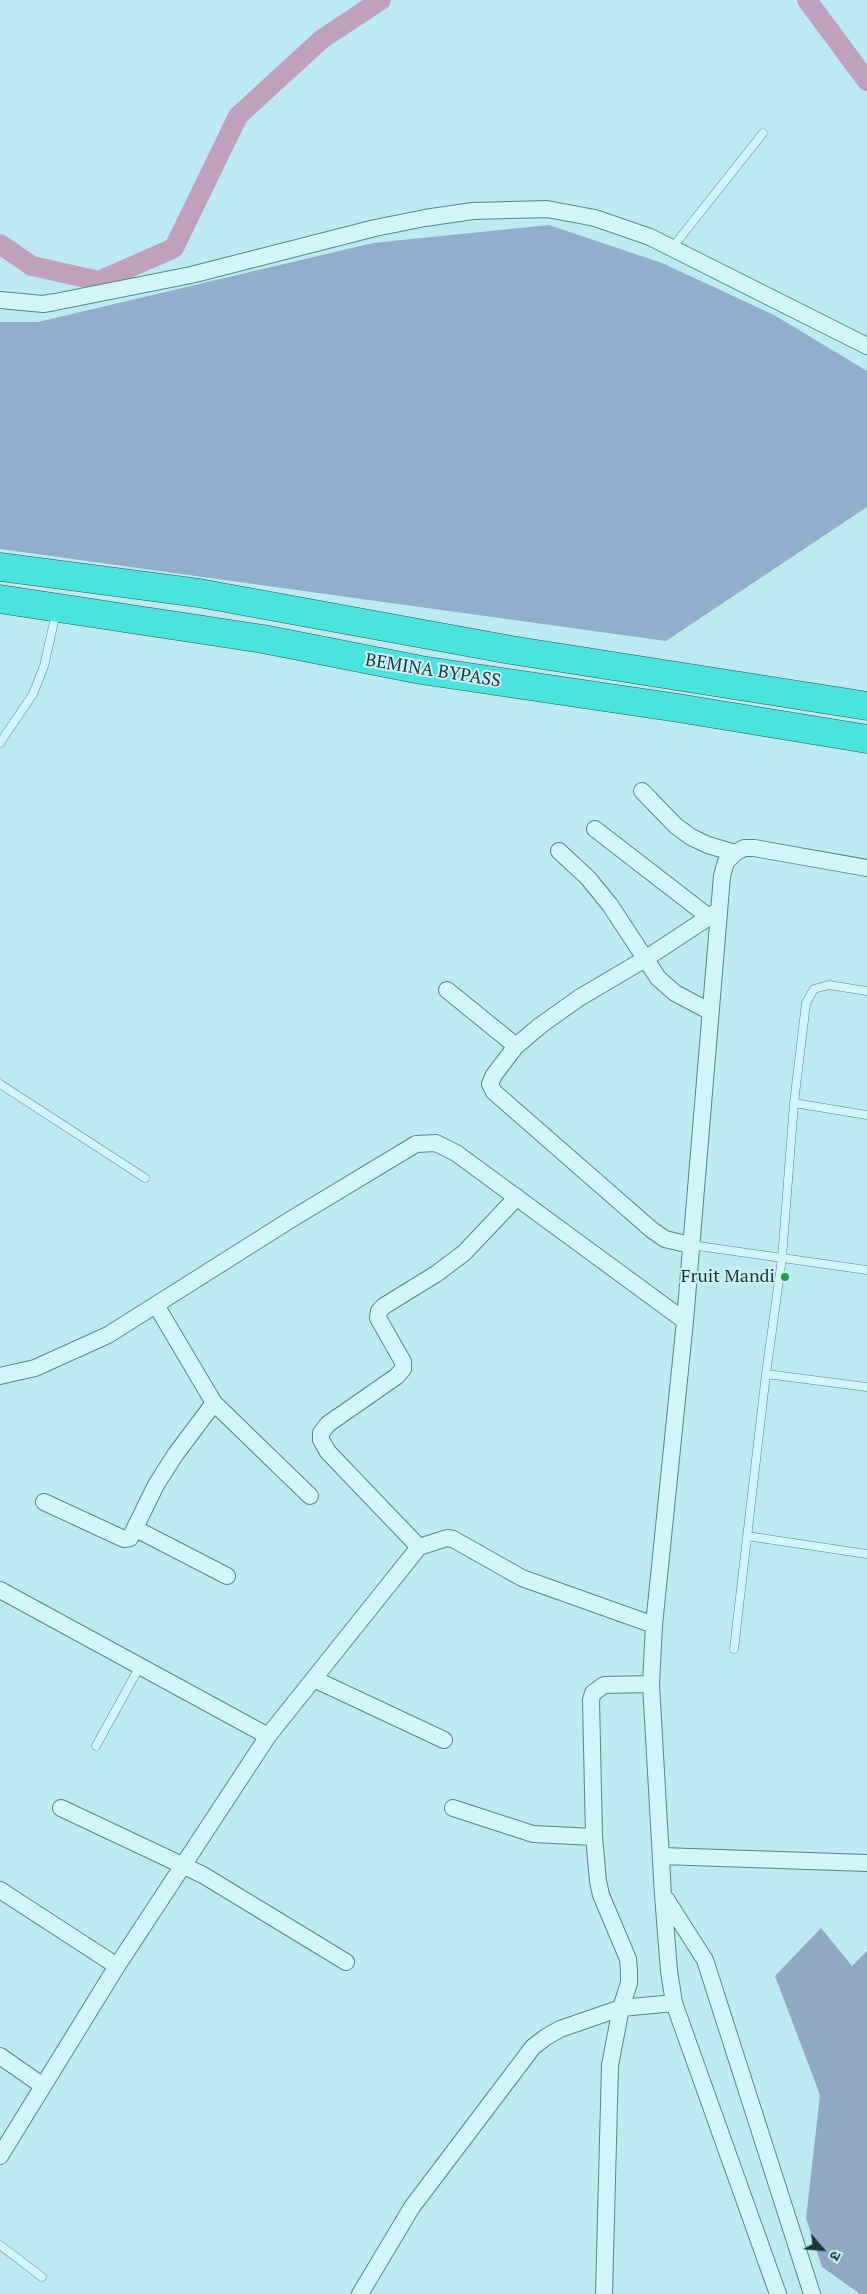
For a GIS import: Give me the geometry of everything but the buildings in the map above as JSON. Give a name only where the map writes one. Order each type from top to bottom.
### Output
[{"type":"highway","name":"BEMINA BYPASS","points":[[0,567],[199,593],[521,652],[867,706]]},
{"type":"highway","name":"BEMINA BYPASS","points":[[0,599],[58,606],[263,639],[421,670],[678,708],[867,739]]},
{"type":"street","points":[[0,300],[43,304],[191,275],[375,228],[473,211],[547,209],[595,218],[650,237],[867,346]]},
{"type":"street","points":[[642,791],[676,826],[691,837],[735,853]]},
{"type":"street","points":[[595,829],[713,914]]},
{"type":"street","points":[[778,2294],[674,2002],[669,1971],[650,1684],[654,1625],[685,1320],[709,1011],[713,914],[722,876],[726,862],[735,853],[744,848],[754,848],[867,868]]},
{"type":"street","points":[[559,850],[588,878],[610,905],[658,978],[675,993],[709,1011]]},
{"type":"street","points":[[690,1245],[665,1239],[652,1230],[494,1092],[490,1084],[494,1075],[516,1046],[579,998],[645,959],[713,914]]},
{"type":"street","points":[[447,990],[516,1046]]},
{"type":"street","points":[[0,1376],[35,1368],[108,1335],[290,1220],[416,1144],[436,1144],[456,1153],[685,1320]]},
{"type":"street","points":[[419,1547],[328,1452],[320,1440],[321,1433],[328,1424],[397,1376],[403,1369],[403,1362],[378,1318],[379,1311],[436,1274],[464,1253],[517,1197]]},
{"type":"street","points":[[156,1305],[214,1402],[310,1496]]},
{"type":"street","points":[[44,1502],[124,1539],[130,1538],[156,1485],[175,1455],[214,1402]]},
{"type":"street","points":[[136,1529],[227,1576]]},
{"type":"street","points":[[0,2156],[117,1966],[268,1736],[419,1547],[447,1538],[453,1539],[522,1578],[654,1625]]},
{"type":"street","points":[[0,1590],[268,1736]]},
{"type":"street","points":[[314,1679],[444,1740]]},
{"type":"street","points":[[604,2294],[610,2065],[621,2008],[629,1983],[628,1960],[601,1895],[598,1881],[594,1837],[590,1719],[593,1693],[604,1685],[650,1684]]},
{"type":"street","points":[[61,1808],[204,1875],[346,1962]]},
{"type":"street","points":[[453,1808],[533,1834],[594,1837]]},
{"type":"street","points":[[662,1856],[867,1863]]},
{"type":"street","points":[[0,1890],[117,1966]]},
{"type":"street","points":[[664,1895],[705,1960],[812,2294]]},
{"type":"street","points":[[360,2294],[412,2207],[533,2047],[546,2036],[560,2029],[621,2008],[674,2002]]},
{"type":"street","points":[[0,2056],[43,2086]]},
{"type":"lane","points":[[672,248],[764,133]]},
{"type":"lane","points":[[0,743],[32,694],[44,666],[58,606]]},
{"type":"lane","points":[[734,1649],[766,1374],[782,1258],[794,1103],[806,1003],[814,989],[829,985],[867,991]]},
{"type":"lane","points":[[0,1084],[145,1178]]},
{"type":"lane","points":[[794,1103],[867,1115]]},
{"type":"lane","points":[[690,1245],[867,1270]]},
{"type":"lane","points":[[766,1374],[867,1387]]},
{"type":"lane","points":[[748,1536],[867,1554]]},
{"type":"lane","points":[[96,1746],[140,1666]]},
{"type":"lane","points":[[0,2245],[42,2277]]},
{"type":"shaded area","points":[[549,225],[662,263],[774,315],[867,371],[867,507],[666,641],[0,549],[0,322],[38,322],[373,243]]},
{"type":"shaded area","points":[[821,1928],[852,1966],[867,1951],[867,2294],[860,2294],[822,2267],[806,2218],[820,2095],[775,1976]]},
{"type":"waterway","points":[[0,244],[32,266],[99,281],[174,248],[238,116],[322,39],[381,0]]},
{"type":"waterway","points":[[807,0],[867,81]]},
{"type":"place","name":"Fruit Mandi","points":[[785,1277]]}]
